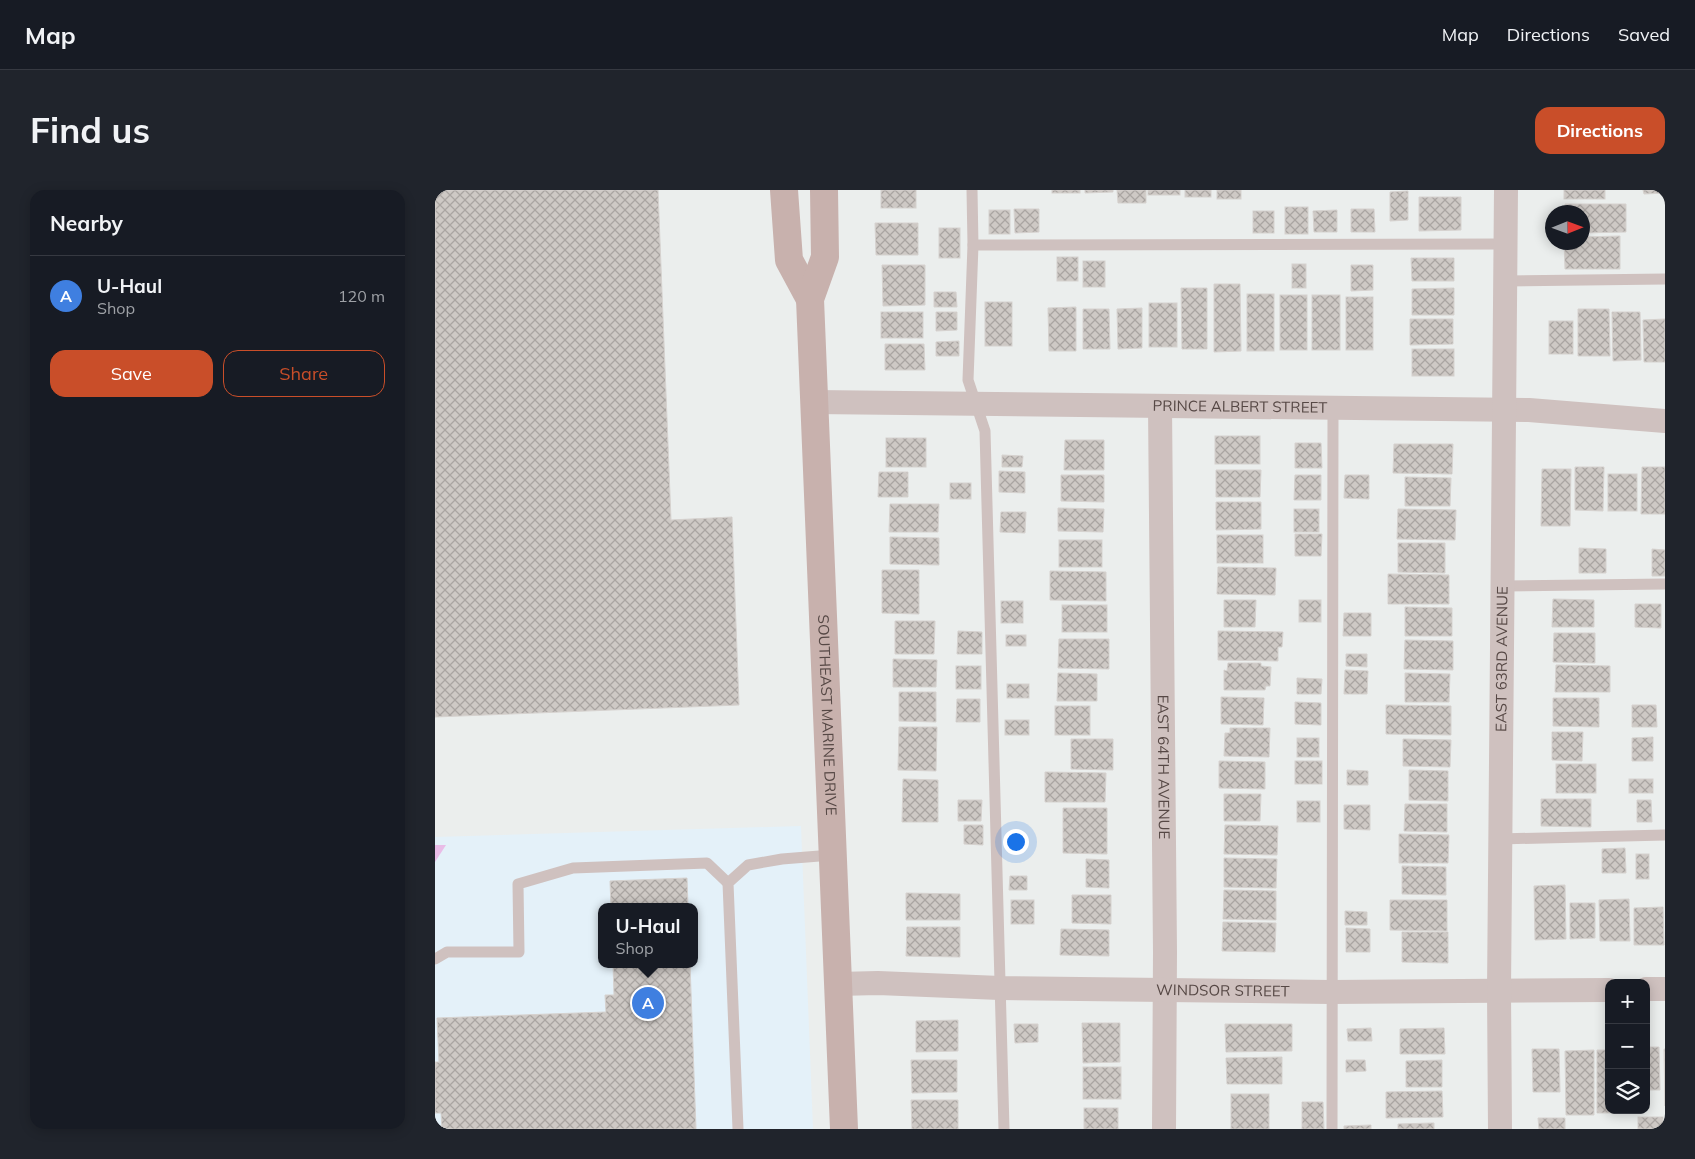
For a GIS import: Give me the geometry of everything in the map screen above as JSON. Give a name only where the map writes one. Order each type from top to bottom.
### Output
[{"type":"main road","name":"SOUTHEAST MARINE DRIVE","points":[[784,190],[789,260],[810,299]]},
{"type":"main road","name":"SOUTHEAST MARINE DRIVE","points":[[824,190],[825,257],[810,299],[844,1129]]},
{"type":"street","name":"EAST 63RD AVENUE","points":[[1500,1129],[1499,991],[1506,190]]},
{"type":"street","name":"PRINCE ALBERT STREET","points":[[814,402],[1505,410],[1665,421]]},
{"type":"street","name":"EAST 64TH AVENUE","points":[[1160,406],[1164,1129]]},
{"type":"street","name":"WINDSOR STREET","points":[[838,984],[878,983],[1000,988],[1331,992],[1605,990]]},
{"type":"street","points":[[1650,989],[1665,989]]},
{"type":"lane","points":[[972,190],[973,246],[968,380],[985,431],[1004,1129]]},
{"type":"lane","points":[[973,246],[1505,244]]},
{"type":"lane","points":[[1505,281],[1665,279]]},
{"type":"lane","points":[[1332,1129],[1333,408]]},
{"type":"lane","points":[[1504,586],[1665,584]]},
{"type":"lane","points":[[1500,839],[1665,835]]},
{"type":"lane","points":[[728,883],[749,865],[782,859],[833,855]]},
{"type":"lane","points":[[435,959],[447,952],[519,952],[518,884],[573,868],[707,862],[728,883],[738,1129]]},
{"type":"shaded area","points":[[801,826],[813,1129],[435,1129],[435,837]]},
{"type":"shaded area","points":[[435,845],[446,845],[435,862]]},
{"type":"building","points":[[435,190],[658,190],[671,520],[732,517],[739,705],[435,717]]},
{"type":"building","points":[[881,190],[916,190],[916,208],[881,208]]},
{"type":"building","points":[[1052,190],[1080,190],[1080,193],[1052,193]]},
{"type":"building","points":[[1085,190],[1113,190],[1113,192],[1085,193]]},
{"type":"building","points":[[1117,190],[1146,190],[1146,203],[1118,203]]},
{"type":"building","points":[[1148,190],[1180,190],[1180,195],[1148,195]]},
{"type":"building","points":[[1185,190],[1211,190],[1211,197],[1185,197]]},
{"type":"building","points":[[1217,190],[1241,190],[1241,199],[1217,199]]},
{"type":"building","points":[[1564,190],[1605,190],[1605,199],[1564,199]]},
{"type":"building","points":[[1643,190],[1665,190],[1665,193],[1644,194]]},
{"type":"building","points":[[1408,191],[1408,220],[1390,221],[1390,192]]},
{"type":"building","points":[[1419,197],[1461,197],[1461,230],[1419,231]]},
{"type":"building","points":[[1626,204],[1626,232],[1590,233],[1590,205],[1565,205]]},
{"type":"building","points":[[1285,207],[1308,207],[1308,234],[1285,234]]},
{"type":"building","points":[[1014,209],[1039,209],[1039,232],[1015,233]]},
{"type":"building","points":[[1351,209],[1374,209],[1375,232],[1351,232]]},
{"type":"building","points":[[989,210],[1010,210],[1010,234],[989,234]]},
{"type":"building","points":[[1337,210],[1337,232],[1314,232],[1313,211]]},
{"type":"building","points":[[1253,211],[1274,211],[1274,233],[1253,233]]},
{"type":"building","points":[[875,223],[918,223],[918,255],[876,255]]},
{"type":"building","points":[[939,228],[960,228],[960,258],[939,258]]},
{"type":"building","points":[[1620,236],[1620,269],[1565,269],[1564,250],[1590,250],[1590,237]]},
{"type":"building","points":[[1057,257],[1078,257],[1078,281],[1057,281]]},
{"type":"building","points":[[1411,258],[1454,258],[1454,281],[1412,281]]},
{"type":"building","points":[[1083,261],[1105,261],[1105,287],[1083,287]]},
{"type":"building","points":[[1292,264],[1306,264],[1306,288],[1292,288]]},
{"type":"building","points":[[882,265],[925,265],[925,305],[883,306]]},
{"type":"building","points":[[1351,265],[1373,265],[1373,290],[1351,291]]},
{"type":"building","points":[[1214,284],[1240,284],[1241,351],[1214,352]]},
{"type":"building","points":[[1181,288],[1207,288],[1207,349],[1182,349]]},
{"type":"building","points":[[1454,288],[1454,315],[1412,315],[1412,289]]},
{"type":"building","points":[[934,292],[956,292],[957,307],[934,307]]},
{"type":"building","points":[[1247,294],[1274,294],[1274,351],[1247,351]]},
{"type":"building","points":[[1280,295],[1307,295],[1307,350],[1280,350]]},
{"type":"building","points":[[1312,295],[1340,295],[1340,350],[1312,350]]},
{"type":"building","points":[[1346,297],[1373,297],[1373,350],[1346,350]]},
{"type":"building","points":[[985,302],[1012,302],[1012,346],[985,346]]},
{"type":"building","points":[[1149,303],[1177,303],[1177,347],[1149,347]]},
{"type":"building","points":[[1076,307],[1076,351],[1049,351],[1048,308]]},
{"type":"building","points":[[1142,308],[1142,348],[1118,349],[1117,309]]},
{"type":"building","points":[[1083,309],[1109,309],[1110,349],[1083,349]]},
{"type":"building","points":[[1578,309],[1609,309],[1610,356],[1578,356]]},
{"type":"building","points":[[881,312],[923,312],[923,338],[881,338]]},
{"type":"building","points":[[936,312],[957,312],[957,330],[936,331]]},
{"type":"building","points":[[1612,312],[1640,312],[1641,360],[1613,361]]},
{"type":"building","points":[[1410,319],[1453,319],[1453,344],[1410,345]]},
{"type":"building","points":[[1665,319],[1665,362],[1644,362],[1643,320]]},
{"type":"building","points":[[1549,321],[1573,321],[1573,354],[1549,354]]},
{"type":"building","points":[[959,341],[959,356],[936,356],[936,342]]},
{"type":"building","points":[[885,344],[924,344],[925,370],[885,370]]},
{"type":"building","points":[[1412,349],[1454,349],[1454,376],[1412,376]]},
{"type":"building","points":[[1215,436],[1260,436],[1260,464],[1215,464]]},
{"type":"building","points":[[886,438],[926,438],[926,467],[886,467]]},
{"type":"building","points":[[1065,440],[1104,440],[1104,470],[1064,470]]},
{"type":"building","points":[[1295,443],[1321,443],[1322,468],[1295,468]]},
{"type":"building","points":[[1394,444],[1453,444],[1452,474],[1393,473]]},
{"type":"building","points":[[1002,455],[1023,456],[1022,467],[1002,467]]},
{"type":"building","points":[[1575,467],[1604,467],[1603,511],[1575,510]]},
{"type":"building","points":[[1642,467],[1665,467],[1665,514],[1641,514]]},
{"type":"building","points":[[1542,469],[1571,469],[1570,526],[1541,526]]},
{"type":"building","points":[[1216,470],[1261,470],[1260,497],[1216,497]]},
{"type":"building","points":[[999,471],[1025,472],[1025,493],[999,492]]},
{"type":"building","points":[[879,472],[908,472],[908,497],[878,497]]},
{"type":"building","points":[[1608,474],[1637,474],[1637,511],[1608,511]]},
{"type":"building","points":[[1061,475],[1104,475],[1104,502],[1061,501]]},
{"type":"building","points":[[1295,475],[1321,475],[1321,500],[1294,500]]},
{"type":"building","points":[[1345,475],[1369,475],[1369,499],[1344,498]]},
{"type":"building","points":[[1405,477],[1451,478],[1450,506],[1405,506]]},
{"type":"building","points":[[950,483],[971,483],[971,499],[950,499]]},
{"type":"building","points":[[1216,502],[1261,502],[1261,529],[1216,530]]},
{"type":"building","points":[[890,504],[939,504],[938,532],[889,532]]},
{"type":"building","points":[[1058,508],[1104,509],[1103,532],[1058,531]]},
{"type":"building","points":[[1294,509],[1319,509],[1319,532],[1294,532]]},
{"type":"building","points":[[1398,509],[1456,510],[1455,540],[1397,539]]},
{"type":"building","points":[[1001,512],[1026,512],[1025,533],[1000,532]]},
{"type":"building","points":[[1295,534],[1322,534],[1321,556],[1295,556]]},
{"type":"building","points":[[1217,535],[1263,535],[1263,563],[1217,563]]},
{"type":"building","points":[[890,537],[939,538],[939,565],[890,564]]},
{"type":"building","points":[[1059,540],[1102,540],[1102,567],[1059,567]]},
{"type":"building","points":[[1398,543],[1445,543],[1445,573],[1398,572]]},
{"type":"building","points":[[1579,548],[1606,549],[1606,573],[1579,573]]},
{"type":"building","points":[[1652,549],[1665,550],[1665,576],[1652,576]]},
{"type":"building","points":[[1218,567],[1276,568],[1275,595],[1217,594]]},
{"type":"building","points":[[882,570],[919,570],[919,614],[882,613]]},
{"type":"building","points":[[1050,571],[1106,572],[1106,601],[1050,600]]},
{"type":"building","points":[[1388,574],[1449,575],[1449,604],[1388,604]]},
{"type":"building","points":[[1553,599],[1594,600],[1594,627],[1552,627]]},
{"type":"building","points":[[1224,600],[1256,600],[1255,627],[1224,627]]},
{"type":"building","points":[[1299,600],[1321,600],[1321,622],[1299,622]]},
{"type":"building","points":[[1001,601],[1023,601],[1023,623],[1001,623]]},
{"type":"building","points":[[1635,604],[1661,604],[1661,628],[1635,627]]},
{"type":"building","points":[[1062,605],[1107,605],[1107,632],[1062,632]]},
{"type":"building","points":[[1405,607],[1452,608],[1452,636],[1405,636]]},
{"type":"building","points":[[1344,613],[1371,613],[1371,636],[1343,636]]},
{"type":"building","points":[[895,621],[935,621],[934,654],[895,654]]},
{"type":"building","points":[[958,631],[982,632],[982,654],[957,654]]},
{"type":"building","points":[[1218,631],[1283,632],[1282,647],[1278,647],[1278,661],[1218,660]]},
{"type":"building","points":[[1554,633],[1595,633],[1595,663],[1553,662]]},
{"type":"building","points":[[1006,635],[1026,635],[1026,646],[1006,646]]},
{"type":"building","points":[[1059,639],[1109,639],[1109,669],[1058,668]]},
{"type":"building","points":[[1405,640],[1453,641],[1453,670],[1404,669]]},
{"type":"building","points":[[1346,654],[1367,654],[1367,667],[1346,666]]},
{"type":"building","points":[[893,659],[937,660],[936,687],[893,687]]},
{"type":"building","points":[[1228,663],[1261,663],[1261,666],[1271,667],[1270,686],[1266,686],[1265,690],[1224,690],[1224,670],[1227,671]]},
{"type":"building","points":[[1556,665],[1610,666],[1610,692],[1555,692]]},
{"type":"building","points":[[956,666],[981,666],[981,689],[956,689]]},
{"type":"building","points":[[1345,670],[1368,671],[1367,694],[1344,694]]},
{"type":"building","points":[[1058,673],[1097,674],[1097,701],[1057,701]]},
{"type":"building","points":[[1405,673],[1450,674],[1449,702],[1405,702]]},
{"type":"building","points":[[1297,678],[1322,679],[1321,694],[1297,694]]},
{"type":"building","points":[[1007,684],[1029,684],[1029,698],[1007,698]]},
{"type":"building","points":[[899,692],[936,692],[936,722],[899,721]]},
{"type":"building","points":[[1221,697],[1264,698],[1263,725],[1221,724]]},
{"type":"building","points":[[1553,698],[1599,698],[1599,727],[1553,726]]},
{"type":"building","points":[[957,699],[980,699],[980,722],[956,722]]},
{"type":"building","points":[[1295,702],[1321,703],[1321,725],[1295,724]]},
{"type":"building","points":[[1386,705],[1451,706],[1451,735],[1386,734]]},
{"type":"building","points":[[1632,705],[1656,705],[1657,727],[1632,727]]},
{"type":"building","points":[[1055,706],[1090,706],[1090,735],[1055,735]]},
{"type":"building","points":[[1005,720],[1029,720],[1029,735],[1005,735]]},
{"type":"building","points":[[899,727],[937,727],[936,771],[898,770]]},
{"type":"building","points":[[1230,728],[1270,728],[1269,757],[1224,756],[1225,733],[1230,733]]},
{"type":"building","points":[[1552,732],[1583,732],[1582,761],[1552,760]]},
{"type":"building","points":[[1653,737],[1653,761],[1632,761],[1632,738]]},
{"type":"building","points":[[1297,738],[1319,738],[1319,757],[1297,757]]},
{"type":"building","points":[[1071,739],[1113,739],[1113,770],[1071,769]]},
{"type":"building","points":[[1403,739],[1451,740],[1450,767],[1403,766]]},
{"type":"building","points":[[1219,761],[1265,762],[1265,789],[1219,788]]},
{"type":"building","points":[[1295,761],[1322,761],[1322,784],[1295,784]]},
{"type":"building","points":[[1556,764],[1596,764],[1596,793],[1556,793]]},
{"type":"building","points":[[1347,770],[1368,771],[1368,785],[1347,785]]},
{"type":"building","points":[[1409,770],[1448,771],[1448,801],[1409,800]]},
{"type":"building","points":[[1045,772],[1106,773],[1105,802],[1045,802]]},
{"type":"building","points":[[903,779],[938,780],[938,822],[902,822]]},
{"type":"building","points":[[1629,779],[1653,779],[1653,793],[1629,793]]},
{"type":"building","points":[[1224,794],[1261,794],[1260,821],[1224,821]]},
{"type":"building","points":[[1541,799],[1591,799],[1591,827],[1541,826]]},
{"type":"building","points":[[958,800],[982,800],[981,821],[958,821]]},
{"type":"building","points":[[1637,800],[1651,800],[1652,822],[1637,822]]},
{"type":"building","points":[[1297,801],[1320,801],[1320,822],[1297,822]]},
{"type":"building","points":[[1405,804],[1447,804],[1447,832],[1404,831]]},
{"type":"building","points":[[1344,805],[1370,805],[1370,830],[1344,829]]},
{"type":"building","points":[[1063,808],[1107,808],[1107,854],[1063,853]]},
{"type":"building","points":[[964,825],[983,825],[983,845],[964,844]]},
{"type":"building","points":[[1225,825],[1278,826],[1277,855],[1224,854]]},
{"type":"building","points":[[1399,834],[1449,835],[1448,863],[1399,863]]},
{"type":"building","points":[[1625,848],[1626,873],[1602,873],[1602,849]]},
{"type":"building","points":[[1636,854],[1649,854],[1649,879],[1636,879]]},
{"type":"building","points":[[1224,858],[1277,859],[1276,888],[1224,887]]},
{"type":"building","points":[[1086,859],[1109,860],[1109,888],[1086,887]]},
{"type":"building","points":[[1402,866],[1446,867],[1446,895],[1402,894]]},
{"type":"building","points":[[1010,876],[1027,876],[1027,890],[1009,890]]},
{"type":"building","points":[[687,878],[688,903],[611,903],[610,881]]},
{"type":"building","points":[[1565,885],[1566,939],[1535,940],[1534,886]]},
{"type":"building","points":[[1224,890],[1276,891],[1276,920],[1223,919]]},
{"type":"building","points":[[906,893],[960,894],[960,920],[906,920]]},
{"type":"building","points":[[1072,895],[1111,895],[1111,924],[1072,923]]},
{"type":"building","points":[[1629,899],[1630,941],[1600,941],[1599,900]]},
{"type":"building","points":[[1011,900],[1034,900],[1034,924],[1011,924]]},
{"type":"building","points":[[1390,900],[1447,900],[1447,931],[1390,930]]},
{"type":"building","points":[[1570,903],[1595,903],[1595,938],[1570,939]]},
{"type":"building","points":[[1663,907],[1664,945],[1634,945],[1634,908]]},
{"type":"building","points":[[1345,911],[1367,912],[1367,925],[1345,925]]},
{"type":"building","points":[[1223,922],[1276,923],[1275,952],[1222,951]]},
{"type":"building","points":[[907,927],[960,927],[960,957],[906,956]]},
{"type":"building","points":[[1346,928],[1370,929],[1370,952],[1346,952]]},
{"type":"building","points":[[1061,929],[1109,930],[1109,956],[1060,955]]},
{"type":"building","points":[[1402,932],[1448,932],[1448,963],[1402,962]]},
{"type":"building","points":[[613,968],[690,968],[696,1129],[442,1129],[441,1113],[435,1113],[435,1062],[439,1062],[437,1018],[606,1012],[605,995],[614,995]]},
{"type":"building","points":[[958,1020],[958,1051],[916,1052],[916,1021]]},
{"type":"building","points":[[1082,1023],[1120,1023],[1120,1062],[1083,1063]]},
{"type":"building","points":[[1014,1024],[1038,1024],[1038,1042],[1015,1043]]},
{"type":"building","points":[[1225,1024],[1292,1024],[1292,1051],[1226,1052]]},
{"type":"building","points":[[1371,1028],[1372,1041],[1348,1041],[1347,1029]]},
{"type":"building","points":[[1444,1028],[1445,1054],[1400,1054],[1400,1029]]},
{"type":"building","points":[[1650,1047],[1659,1047],[1660,1090],[1650,1090]]},
{"type":"building","points":[[1532,1049],[1559,1049],[1560,1092],[1533,1092]]},
{"type":"building","points":[[1664,1049],[1665,1049],[1665,1106]]},
{"type":"building","points":[[1594,1050],[1594,1115],[1566,1115],[1565,1051]]},
{"type":"building","points":[[1597,1050],[1605,1050],[1605,1113],[1597,1113]]},
{"type":"building","points":[[1282,1057],[1282,1084],[1227,1084],[1226,1058]]},
{"type":"building","points":[[911,1060],[957,1060],[957,1092],[912,1093]]},
{"type":"building","points":[[1346,1060],[1365,1060],[1366,1071],[1346,1072]]},
{"type":"building","points":[[1442,1060],[1442,1087],[1406,1087],[1406,1061]]},
{"type":"building","points":[[1083,1067],[1121,1067],[1121,1099],[1083,1099]]},
{"type":"building","points":[[1442,1091],[1443,1117],[1386,1118],[1386,1092]]},
{"type":"building","points":[[1231,1094],[1269,1094],[1269,1129],[1231,1129]]},
{"type":"building","points":[[911,1100],[958,1100],[958,1129],[912,1129]]},
{"type":"building","points":[[1302,1102],[1323,1102],[1324,1129],[1302,1129]]},
{"type":"building","points":[[1084,1108],[1118,1108],[1118,1129],[1084,1129]]},
{"type":"building","points":[[1638,1117],[1663,1117],[1663,1129],[1638,1129]]},
{"type":"building","points":[[1538,1118],[1565,1118],[1565,1129],[1539,1129]]},
{"type":"building","points":[[1434,1123],[1434,1129],[1398,1129],[1398,1124]]},
{"type":"building","points":[[1371,1125],[1371,1129],[1344,1129],[1344,1126]]},
{"type":"place","name":"U-Haul","points":[[648,1003]]}]
